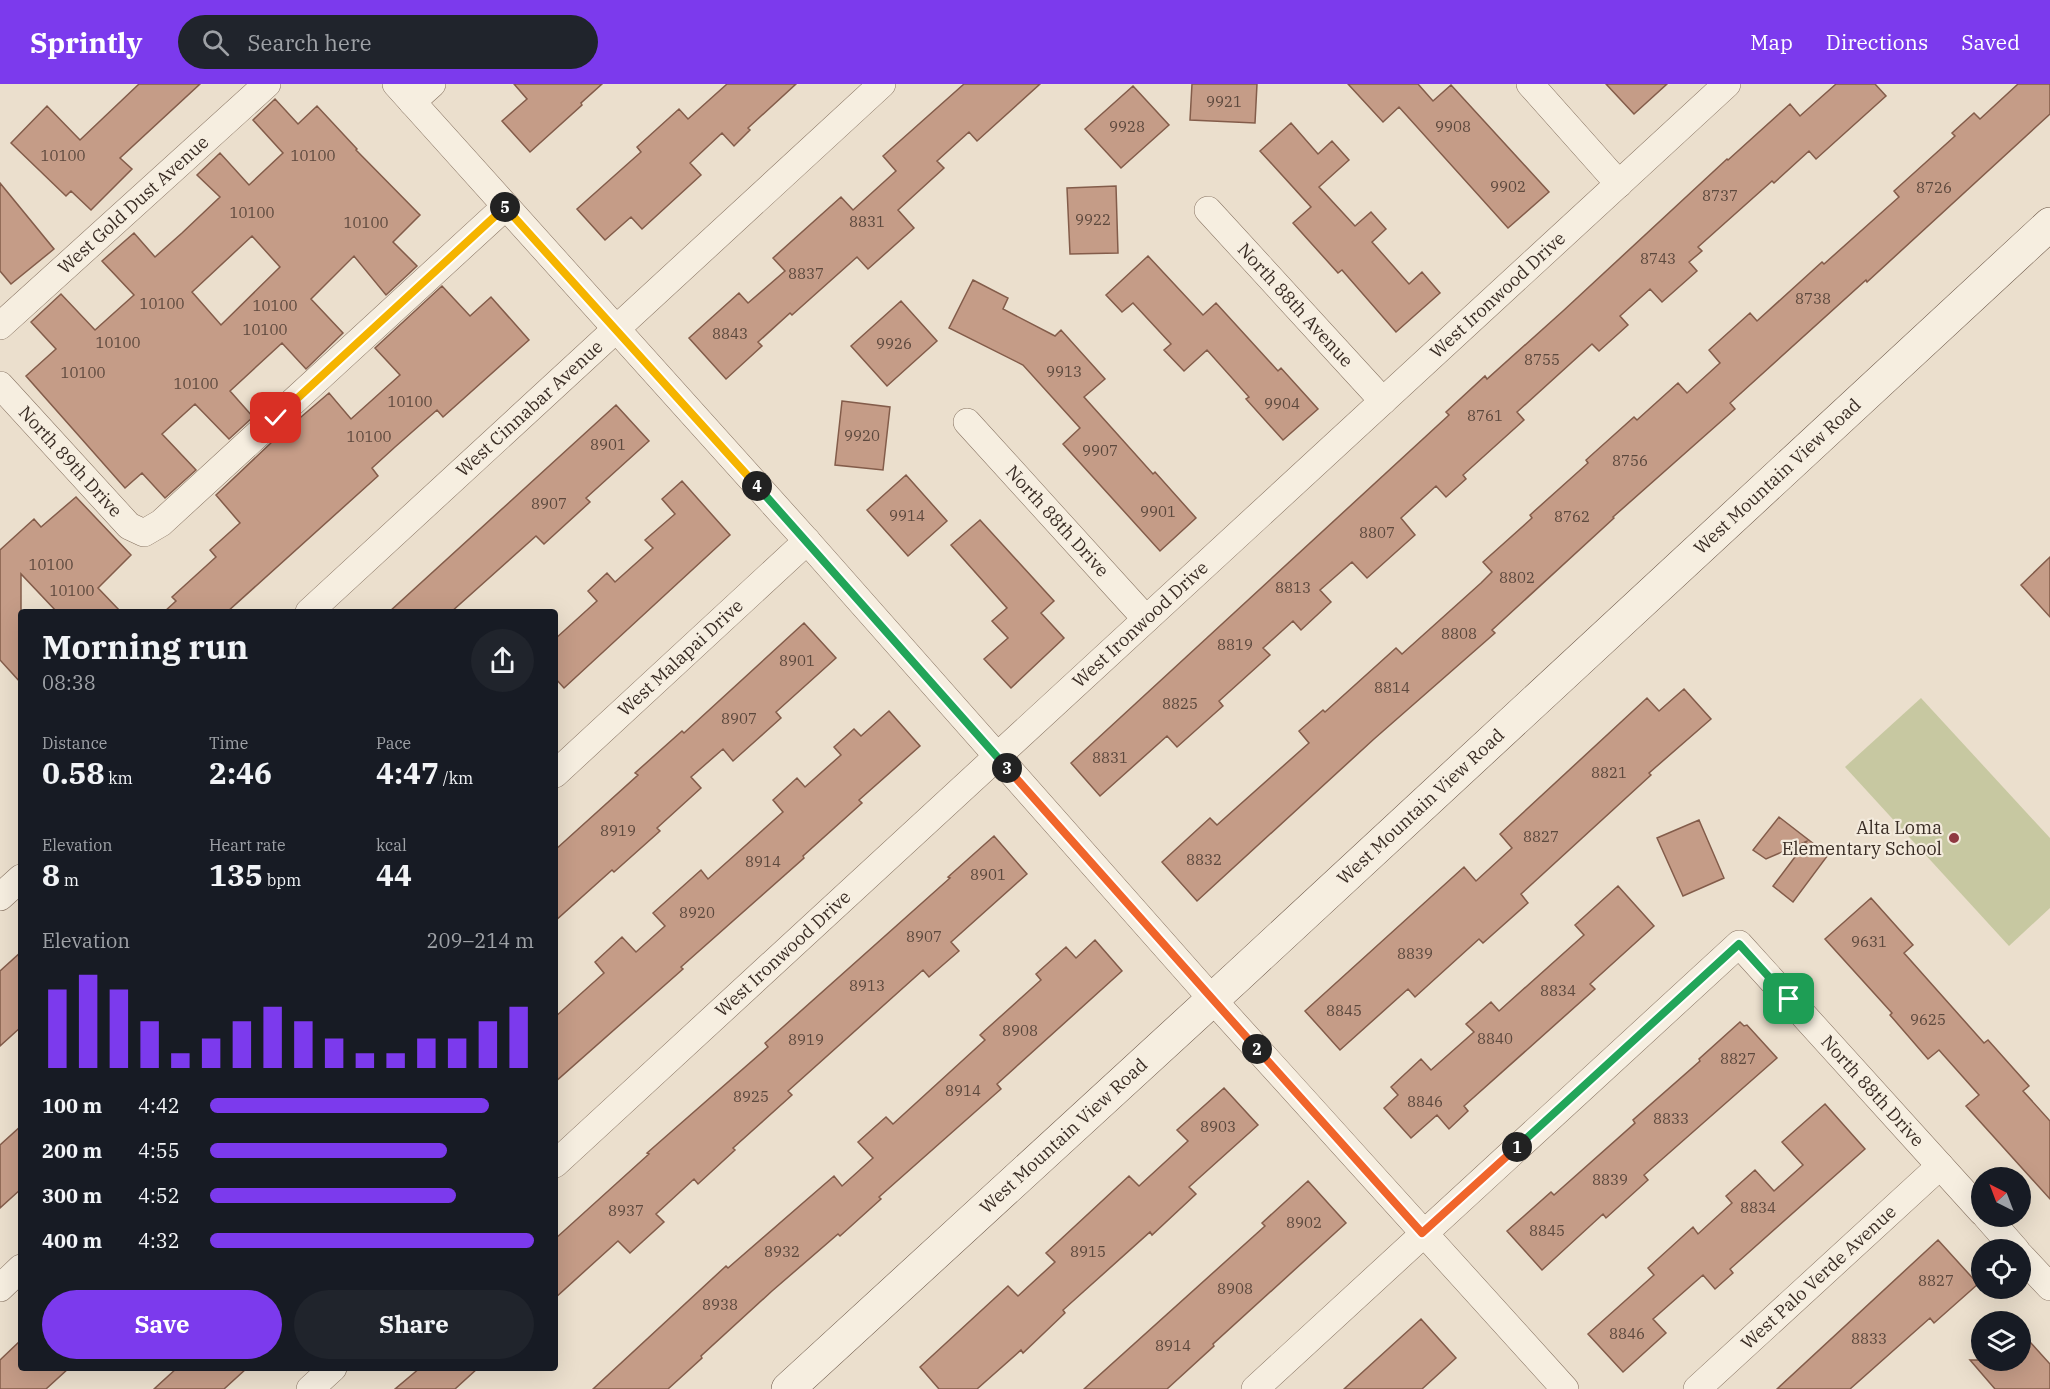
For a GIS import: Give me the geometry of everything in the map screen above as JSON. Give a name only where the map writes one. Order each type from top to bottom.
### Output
[{"type":"street","name":"West Gold Dust Avenue","points":[[0,327],[267,84]]},
{"type":"street","points":[[432,84],[404,93],[807,541],[1213,1000],[1565,1389]]},
{"type":"street","name":"West Cinnabar Avenue","points":[[312,609],[882,84]]},
{"type":"street","points":[[1530,84],[1619,184]]},
{"type":"street","name":"West Ironwood Drive","points":[[558,1161],[1727,84]]},
{"type":"street","name":"North 89th Drive","points":[[0,385],[129,526],[144,533],[161,523],[505,207]]},
{"type":"street","name":"North 88th Avenue","points":[[1208,210],[1383,401]]},
{"type":"street","name":"West Mountain View Road","points":[[788,1389],[1213,1000],[2050,224]]},
{"type":"street","name":"North 88th Drive","points":[[967,422],[1146,619]]},
{"type":"street","name":"West Malapai Drive","points":[[558,771],[807,541]]},
{"type":"street","points":[[0,897],[18,881]]},
{"type":"street","name":"North 88th Drive","points":[[1422,1233],[1739,944],[1971,1200]]},
{"type":"street","name":"West Palo Verde Avenue","points":[[1697,1389],[1940,1166]]},
{"type":"street","points":[[1996,1227],[2006,1239]]},
{"type":"street","points":[[1255,1389],[1422,1233]]},
{"type":"street","points":[[2031,1267],[2050,1287]]},
{"type":"street","points":[[0,1288],[18,1271]]},
{"type":"street","points":[[310,1389],[330,1371]]},
{"type":"green space","points":[[1921,698],[2050,838],[2050,908],[2009,946],[1845,767]]},
{"type":"building","points":[[139,84],[200,84],[120,158],[132,169],[91,210],[71,191],[66,196],[11,143],[47,106],[80,140]]},
{"type":"building","points":[[514,84],[602,84],[530,152],[502,121],[527,99]]},
{"type":"building","points":[[727,84],[796,84],[748,128],[750,130],[734,146],[722,133],[690,163],[701,175],[642,229],[631,217],[605,240],[577,209],[641,152],[637,147],[679,109],[688,119]]},
{"type":"building","points":[[964,84],[1040,84],[977,141],[969,132],[937,161],[944,168],[898,210],[914,228],[868,269],[857,257],[758,342],[762,346],[726,379],[689,338],[739,293],[748,303],[785,271],[773,258],[841,197],[853,210],[896,171],[883,156]]},
{"type":"building","points":[[1192,84],[1257,84],[1255,123],[1190,120]]},
{"type":"building","points":[[1348,84],[1418,84],[1433,101],[1451,85],[1549,192],[1508,228],[1399,107],[1383,122]]},
{"type":"building","points":[[1606,84],[1667,84],[1634,114]]},
{"type":"building","points":[[1836,84],[1875,84],[1886,96],[1816,159],[1809,151],[1698,247],[1702,251],[1689,262],[1697,271],[1662,302],[1650,289],[1620,316],[1628,325],[1599,351],[1592,344],[1517,412],[1524,420],[1463,475],[1466,479],[1446,497],[1436,486],[1401,518],[1415,535],[1367,578],[1352,562],[1320,590],[1331,602],[1301,630],[1293,621],[1263,648],[1270,655],[1219,701],[1223,706],[1177,747],[1167,736],[1100,796],[1071,763],[1449,415],[1446,412],[1485,376],[1487,379],[1563,311],[1727,159],[1790,104],[1800,116]]},
{"type":"building","points":[[2018,84],[2050,84],[2050,114],[1867,282],[1866,280],[1730,403],[1735,409],[1613,517],[1492,630],[1495,633],[1374,739],[1197,901],[1162,862],[1210,818],[1217,825],[1309,743],[1299,731],[1323,710],[1325,712],[1396,648],[1402,654],[1481,583],[1492,572],[1483,562],[1532,518],[1530,515],[1588,463],[1586,460],[1634,417],[1637,420],[1678,383],[1687,393],[1720,363],[1709,350],[1750,313],[1757,321],[1822,262],[1824,264],[1899,197],[1894,191],[1955,136],[1952,133],[1974,113],[1980,119]]},
{"type":"building","points":[[1133,86],[1169,125],[1121,168],[1085,129]]},
{"type":"building","points":[[275,99],[298,124],[317,106],[356,150],[420,215],[393,242],[417,266],[386,295],[354,256],[311,299],[343,333],[306,369],[282,343],[230,391],[253,417],[229,439],[195,404],[162,434],[196,470],[165,498],[142,473],[125,488],[26,376],[56,349],[31,322],[61,294],[95,330],[134,295],[102,261],[134,233],[155,257],[182,233],[220,197],[197,175],[220,153],[249,185],[283,153],[253,120]],"holes":[[[252,236],[280,267],[221,325],[192,292]]]},
{"type":"building","points":[[1291,123],[1318,154],[1332,141],[1349,160],[1319,187],[1355,226],[1371,212],[1386,229],[1372,242],[1409,284],[1422,272],[1440,293],[1396,332],[1342,270],[1338,273],[1293,223],[1311,207],[1260,151]]},
{"type":"building","points":[[0,183],[54,249],[11,284],[0,271]]},
{"type":"building","points":[[1116,186],[1118,253],[1070,254],[1067,188]]},
{"type":"building","points":[[1148,256],[1203,315],[1216,303],[1278,371],[1281,368],[1318,409],[1283,440],[1246,399],[1249,397],[1207,350],[1184,371],[1164,350],[1171,344],[1133,303],[1122,312],[1106,295]]},
{"type":"building","points":[[973,280],[1008,298],[1003,309],[1055,336],[1061,330],[1105,379],[1084,397],[1196,518],[1160,551],[1063,444],[1080,428],[1023,365],[949,328]]},
{"type":"building","points":[[442,286],[470,316],[491,297],[529,340],[443,417],[437,410],[395,447],[372,468],[378,476],[230,609],[167,609],[176,601],[172,597],[216,557],[210,550],[240,523],[216,495],[273,441],[329,393],[351,419],[400,375],[375,348]]},
{"type":"building","points":[[901,301],[937,341],[887,386],[851,346]]},
{"type":"building","points":[[842,401],[890,407],[883,470],[835,465]]},
{"type":"building","points":[[616,405],[649,441],[586,498],[590,502],[544,544],[536,536],[454,609],[392,609]]},
{"type":"building","points":[[906,475],[947,521],[908,556],[867,510]]},
{"type":"building","points":[[682,481],[730,535],[564,688],[558,681],[558,636],[597,601],[588,591],[607,573],[615,582],[653,548],[645,540],[675,514],[662,499]]},
{"type":"building","points":[[76,497],[131,555],[98,588],[118,609],[54,609],[21,574],[21,609],[18,609],[18,680],[0,660],[0,550],[34,519],[41,527]]},
{"type":"building","points":[[980,520],[1054,601],[1041,613],[1064,638],[1011,688],[984,659],[1008,638],[992,621],[1007,608],[951,545]]},
{"type":"building","points":[[2050,557],[2050,617],[2021,585]]},
{"type":"building","points":[[804,623],[836,658],[776,712],[781,718],[733,761],[723,749],[691,777],[701,788],[657,828],[660,831],[558,918],[558,847],[638,775],[635,773],[682,731],[684,733]]},
{"type":"building","points":[[1684,689],[1711,719],[1649,773],[1651,775],[1521,894],[1528,903],[1483,943],[1479,939],[1415,997],[1408,989],[1340,1050],[1305,1011],[1464,867],[1476,881],[1512,848],[1500,834],[1647,698],[1659,711]]},
{"type":"building","points":[[889,711],[920,746],[859,800],[862,803],[803,856],[804,858],[558,1079],[558,1014],[604,973],[595,962],[622,937],[636,952],[665,926],[653,913],[701,870],[708,879],[783,812],[773,800],[797,778],[805,787],[841,755],[834,747],[854,729],[861,736]]},
{"type":"building","points":[[1779,817],[1828,855],[1793,902],[1773,886],[1807,841],[1766,859],[1753,850]]},
{"type":"building","points":[[1699,820],[1724,878],[1683,896],[1657,838]]},
{"type":"building","points":[[994,836],[1027,874],[951,942],[959,951],[929,977],[923,970],[788,1091],[792,1095],[733,1148],[735,1150],[698,1184],[694,1179],[656,1214],[664,1222],[630,1253],[618,1241],[558,1295],[558,1236],[649,1154],[647,1153],[768,1047],[765,1043],[950,878],[948,877]]},
{"type":"building","points":[[1618,886],[1654,926],[1590,984],[1595,989],[1464,1106],[1468,1111],[1449,1129],[1437,1115],[1411,1138],[1384,1108],[1398,1095],[1391,1087],[1421,1059],[1431,1070],[1474,1032],[1466,1024],[1491,1002],[1499,1011],[1584,935],[1575,925]]},
{"type":"building","points":[[1871,898],[1913,945],[1904,953],[1984,1043],[1988,1040],[2029,1086],[2023,1091],[2050,1121],[2050,1199],[2031,1178],[2031,1167],[2021,1167],[1966,1106],[1979,1095],[1939,1050],[1928,1059],[1890,1015],[1892,1013],[1825,939]]},
{"type":"building","points":[[1095,940],[1122,971],[997,1084],[1001,1089],[879,1197],[881,1199],[840,1236],[838,1234],[772,1291],[668,1389],[593,1389],[726,1266],[728,1268],[834,1176],[842,1186],[873,1158],[858,1142],[886,1117],[893,1124],[985,1040],[980,1035],[1041,980],[1036,974],[1066,947],[1076,958]]},
{"type":"building","points":[[18,955],[18,1030],[0,1046],[0,971]]},
{"type":"building","points":[[1740,1022],[1744,1026],[1747,1025],[1777,1058],[1644,1175],[1648,1180],[1606,1218],[1603,1214],[1542,1270],[1507,1231],[1551,1192],[1554,1195],[1635,1123],[1633,1120]]},
{"type":"building","points":[[1224,1088],[1258,1125],[1189,1187],[1196,1194],[1152,1235],[1150,1232],[1063,1310],[1065,1313],[1023,1353],[1021,1350],[977,1389],[939,1389],[920,1367],[1008,1286],[1018,1296],[1055,1262],[1046,1253],[1129,1176],[1139,1186],[1188,1141],[1177,1130]]},
{"type":"building","points":[[1825,1104],[1865,1149],[1730,1269],[1733,1273],[1715,1289],[1703,1275],[1653,1319],[1666,1333],[1623,1372],[1588,1334],[1654,1275],[1648,1268],[1693,1227],[1698,1234],[1732,1203],[1726,1196],[1755,1170],[1774,1191],[1803,1165],[1782,1142]]},
{"type":"building","points":[[18,1129],[18,1192],[0,1208],[0,1145]]},
{"type":"building","points":[[1308,1181],[1346,1223],[1213,1344],[1214,1346],[1167,1389],[1084,1389],[1265,1226],[1262,1223]]},
{"type":"building","points":[[1938,1240],[1971,1276],[1971,1290],[1934,1323],[1930,1318],[1850,1389],[1777,1389]]},
{"type":"building","points":[[1421,1319],[1456,1358],[1422,1389],[1344,1389]]},
{"type":"building","points":[[18,1343],[18,1371],[66,1371],[46,1389],[0,1389],[0,1360]]},
{"type":"building","points":[[2031,1343],[2050,1364],[2050,1389],[1995,1389],[1979,1371],[2031,1371]]},
{"type":"building","points":[[174,1371],[244,1371],[224,1389],[154,1389]]},
{"type":"building","points":[[416,1371],[475,1371],[455,1389],[395,1389]]},
{"type":"place","name":"Alta Loma Elementary School","points":[[1954,838]]},
{"type":"route","points":[[276,418],[505,207],[807,541],[1422,1233],[1739,944],[1789,999]]}]
